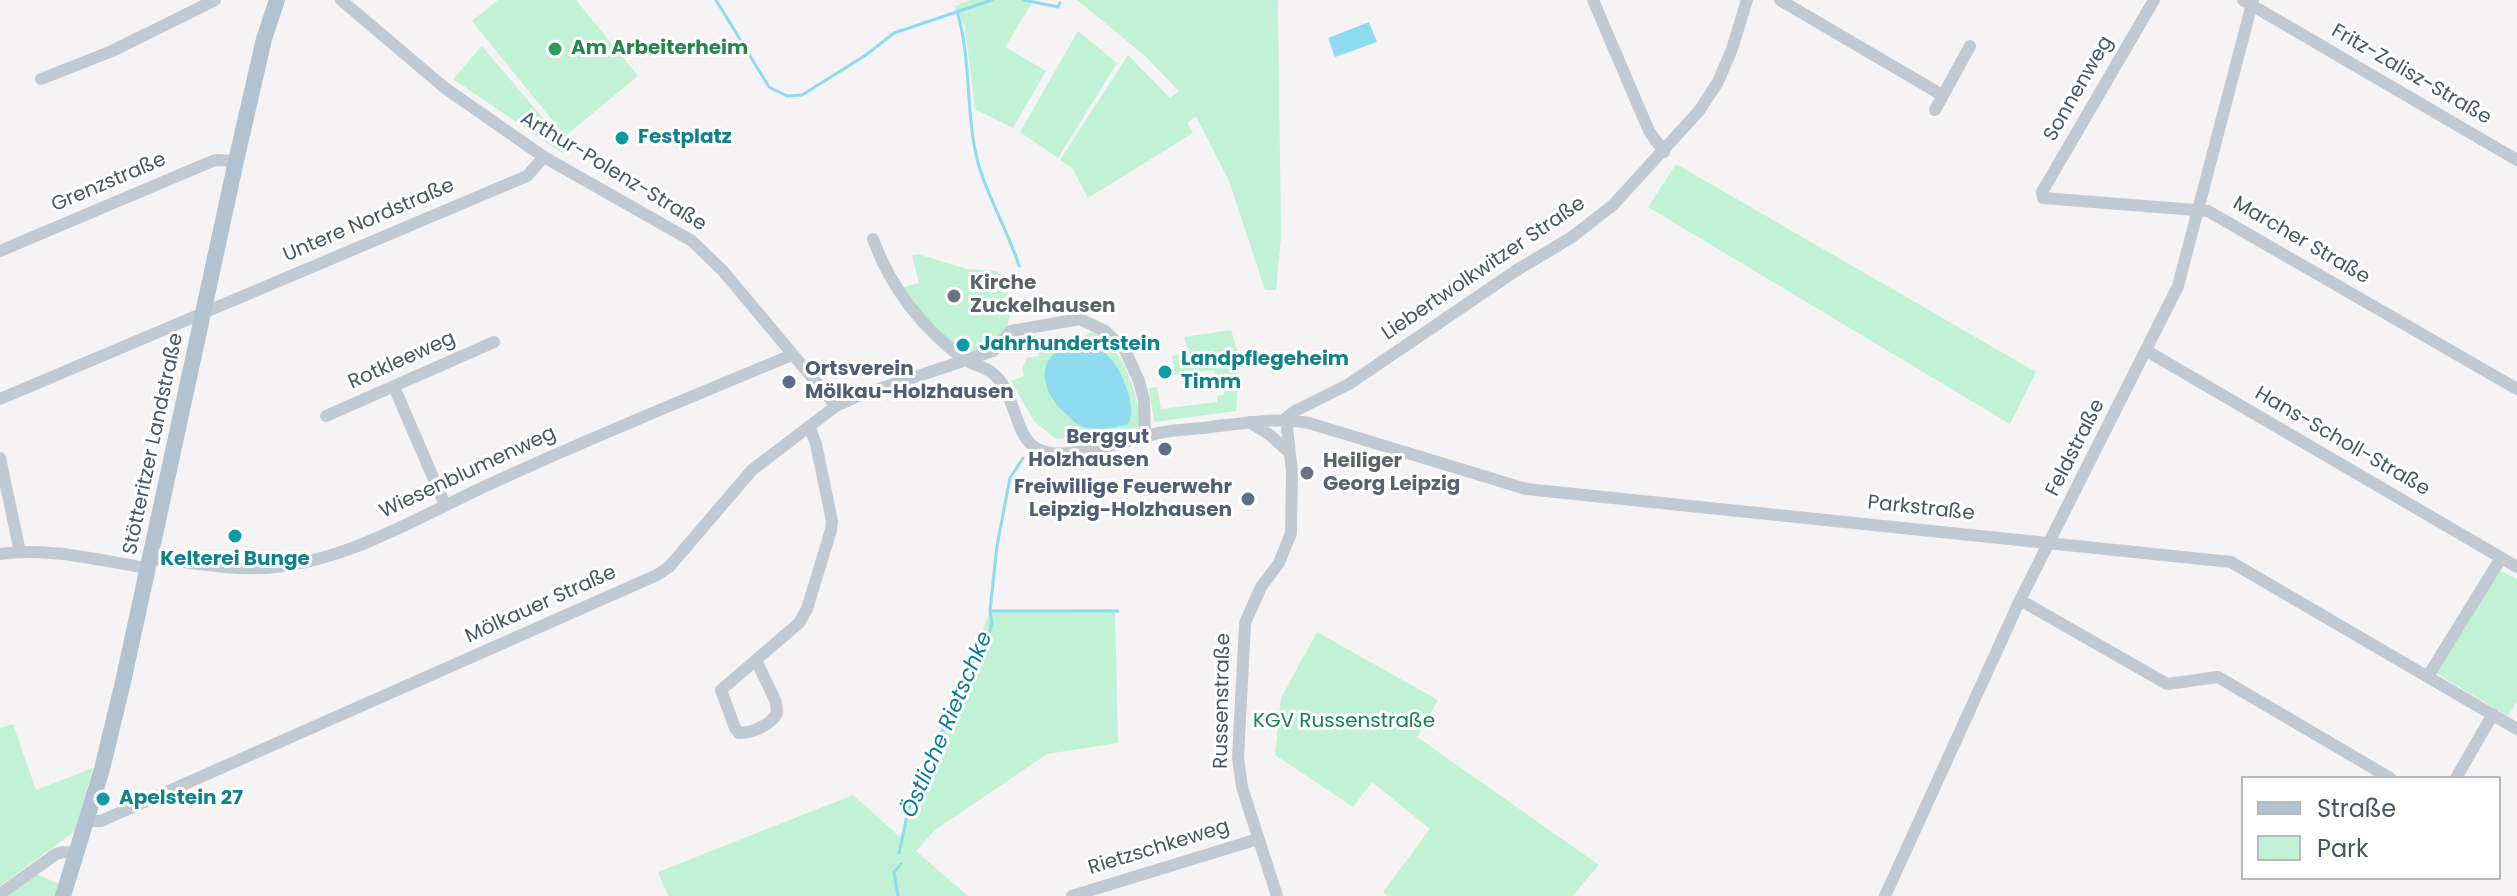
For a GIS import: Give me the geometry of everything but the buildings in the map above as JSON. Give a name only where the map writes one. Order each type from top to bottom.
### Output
[{"type":"main road","name":"Stötteritzer Landstraße","points":[[63,896],[123,682],[236,161],[264,39],[277,0]]},
{"type":"street","points":[[41,79],[112,51],[215,0]]},
{"type":"street","name":"Arthur-Polenz-Straße","points":[[341,0],[445,88],[544,157],[692,241],[723,271],[836,406]]},
{"type":"street","points":[[1593,0],[1649,131],[1664,152]]},
{"type":"street","name":"Liebertwolkwitzer Straße","points":[[1286,418],[1349,384],[1517,270],[1572,237],[1613,205],[1699,111],[1718,82],[1747,0]]},
{"type":"street","points":[[1780,0],[1942,95]]},
{"type":"street","name":"Sonnenweg","points":[[2043,198],[2042,192],[2154,0]]},
{"type":"street","name":"Fritz-Zalisz-Straße","points":[[2249,2],[2517,160]]},
{"type":"street","name":"Feldstraße","points":[[1885,896],[2020,600],[2178,286],[2249,2]]},
{"type":"street","points":[[1935,110],[1970,46]]},
{"type":"street","name":"Untere Nordstraße","points":[[0,399],[527,176],[544,157]]},
{"type":"street","name":"Grenzstraße","points":[[0,251],[215,160],[236,161]]},
{"type":"street","name":"Marcher Straße","points":[[2043,198],[2208,211],[2265,241],[2517,389]]},
{"type":"street","points":[[873,239],[884,267],[904,299],[923,323],[967,361],[997,377],[1007,392],[1028,441],[1039,450],[1061,453],[1086,451],[1114,447],[1162,432],[1286,418]]},
{"type":"street","name":"Mölkauer Straße","points":[[86,821],[101,821],[657,575],[669,567],[752,470],[836,406],[993,351],[1011,331],[1080,319],[1105,331],[1125,350],[1139,381],[1144,400],[1145,438]]},
{"type":"street","name":"Rotkleeweg","points":[[326,416],[494,342]]},
{"type":"street","name":"Hans-Scholl-Straße","points":[[2147,351],[2517,567]]},
{"type":"street","name":"Wiesenblumenweg","points":[[0,554],[59,553],[148,564],[245,569],[291,564],[372,539],[539,461],[792,355]]},
{"type":"street","points":[[394,387],[445,505]]},
{"type":"street","name":"Russenstraße","points":[[1277,896],[1242,787],[1238,758],[1244,632],[1250,607],[1279,563],[1291,533],[1290,453],[1286,418]]},
{"type":"street","name":"Parkstraße","points":[[1286,418],[1526,489],[2231,562],[2513,727]]},
{"type":"street","points":[[1249,422],[1290,453]]},
{"type":"street","points":[[756,660],[776,702],[777,713],[769,723],[747,733],[739,733],[721,690],[804,617],[831,530],[816,444],[810,428]]},
{"type":"street","points":[[0,458],[20,552]]},
{"type":"street","points":[[2428,676],[2501,558]]},
{"type":"street","points":[[2020,600],[2167,684],[2218,677],[2387,776]]},
{"type":"street","points":[[2513,727],[2517,712]]},
{"type":"street","points":[[2457,776],[2493,714]]},
{"type":"street","name":"Rietzschkeweg","points":[[1072,896],[1258,839]]},
{"type":"street","points":[[0,894],[56,854],[76,853]]},
{"type":"green space","name":"Am Arbeiterheim","points":[[498,0],[576,0],[638,76],[565,136],[472,21]]},
{"type":"green space","points":[[971,0],[1034,0],[1005,47],[1046,71],[1013,128],[975,109],[965,27],[955,6]]},
{"type":"green space","points":[[1077,0],[1278,0],[1281,237],[1276,290],[1265,290],[1229,181],[1196,116],[1187,123],[1193,133],[1088,198],[1072,168],[1060,160],[1128,55],[1170,98],[1179,91],[1145,56]]},
{"type":"green space","points":[[1078,31],[1117,63],[1058,158],[1020,132]]},
{"type":"green space","points":[[482,46],[568,148],[562,153],[453,79]]},
{"type":"green space","points":[[1676,164],[2036,372],[2010,424],[1648,207]]},
{"type":"green space","points":[[918,254],[967,269],[997,271],[1002,277],[1009,299],[1007,330],[988,348],[976,353],[957,350],[904,293],[904,287],[919,283],[912,255]]},
{"type":"green space","points":[[1231,330],[1240,359],[1236,411],[1154,422],[1149,388],[1157,387],[1161,409],[1217,402],[1217,396],[1224,395],[1221,376],[1216,376],[1214,370],[1175,375],[1172,356],[1188,352],[1184,337]]},
{"type":"green space","points":[[1091,332],[1102,337],[1120,358],[1133,386],[1139,426],[1125,434],[1056,439],[1034,421],[1011,381],[1024,376],[1023,367],[1027,358],[1039,356],[1038,348],[1078,340]]},
{"type":"green space","points":[[2499,570],[2517,579],[2517,701],[2508,716],[2434,672]]},
{"type":"green space","points":[[1115,609],[1118,743],[1047,754],[935,830],[916,851],[968,896],[668,896],[658,872],[853,795],[901,838],[990,611]]},
{"type":"green space","name":"KGV Russenstraße","points":[[1317,632],[1438,700],[1417,737],[1599,865],[1572,896],[1388,896],[1383,892],[1430,829],[1372,782],[1353,807],[1275,755],[1281,698]]},
{"type":"green space","points":[[13,724],[36,790],[93,768],[75,831],[0,886],[0,728]]},
{"type":"green space","points":[[37,874],[61,885],[58,896],[7,896]]},
{"type":"water","points":[[1369,22],[1377,42],[1335,57],[1328,38]]},
{"type":"water","points":[[1082,341],[1104,352],[1119,372],[1130,400],[1131,417],[1128,424],[1097,429],[1079,425],[1048,391],[1045,369],[1049,360],[1067,345]]},
{"type":"waterway","points":[[716,0],[769,87],[787,96],[802,95],[866,55],[894,33],[992,0]]},
{"type":"waterway","name":"Östliche Rietschke","points":[[1024,0],[1058,7],[1060,3]]},
{"type":"waterway","name":"Östliche Rietschke","points":[[957,11],[965,49],[971,125],[978,163],[1019,266]]},
{"type":"waterway","name":"Östliche Rietschke","points":[[899,853],[908,811],[969,667],[980,656],[992,624],[990,611],[997,546],[1010,478],[1023,458]]},
{"type":"waterway","points":[[990,611],[1118,611]]},
{"type":"waterway","name":"Östliche Rietschke","points":[[898,896],[894,872],[901,864]]},
{"type":"place","name":"Am Arbeiterheim","points":[[555,49]]},
{"type":"place","name":"Festplatz","points":[[622,138]]},
{"type":"place","name":"Kirche Zuckelhausen","points":[[954,296]]},
{"type":"place","name":"Jahrhundertstein","points":[[963,345]]},
{"type":"place","name":"Landpflegeheim Timm","points":[[1165,372]]},
{"type":"place","name":"Ortsverein Mölkau-Holzhausen","points":[[789,382]]},
{"type":"place","name":"Berggut Holzhausen","points":[[1165,449]]},
{"type":"place","name":"Heiliger Georg Leipzig","points":[[1307,473]]},
{"type":"place","name":"Freiwillige Feuerwehr Leipzig-Holzhausen","points":[[1248,499]]},
{"type":"place","name":"Kelterei Bunge","points":[[235,536]]},
{"type":"place","name":"Apelstein 27","points":[[103,799]]}]
